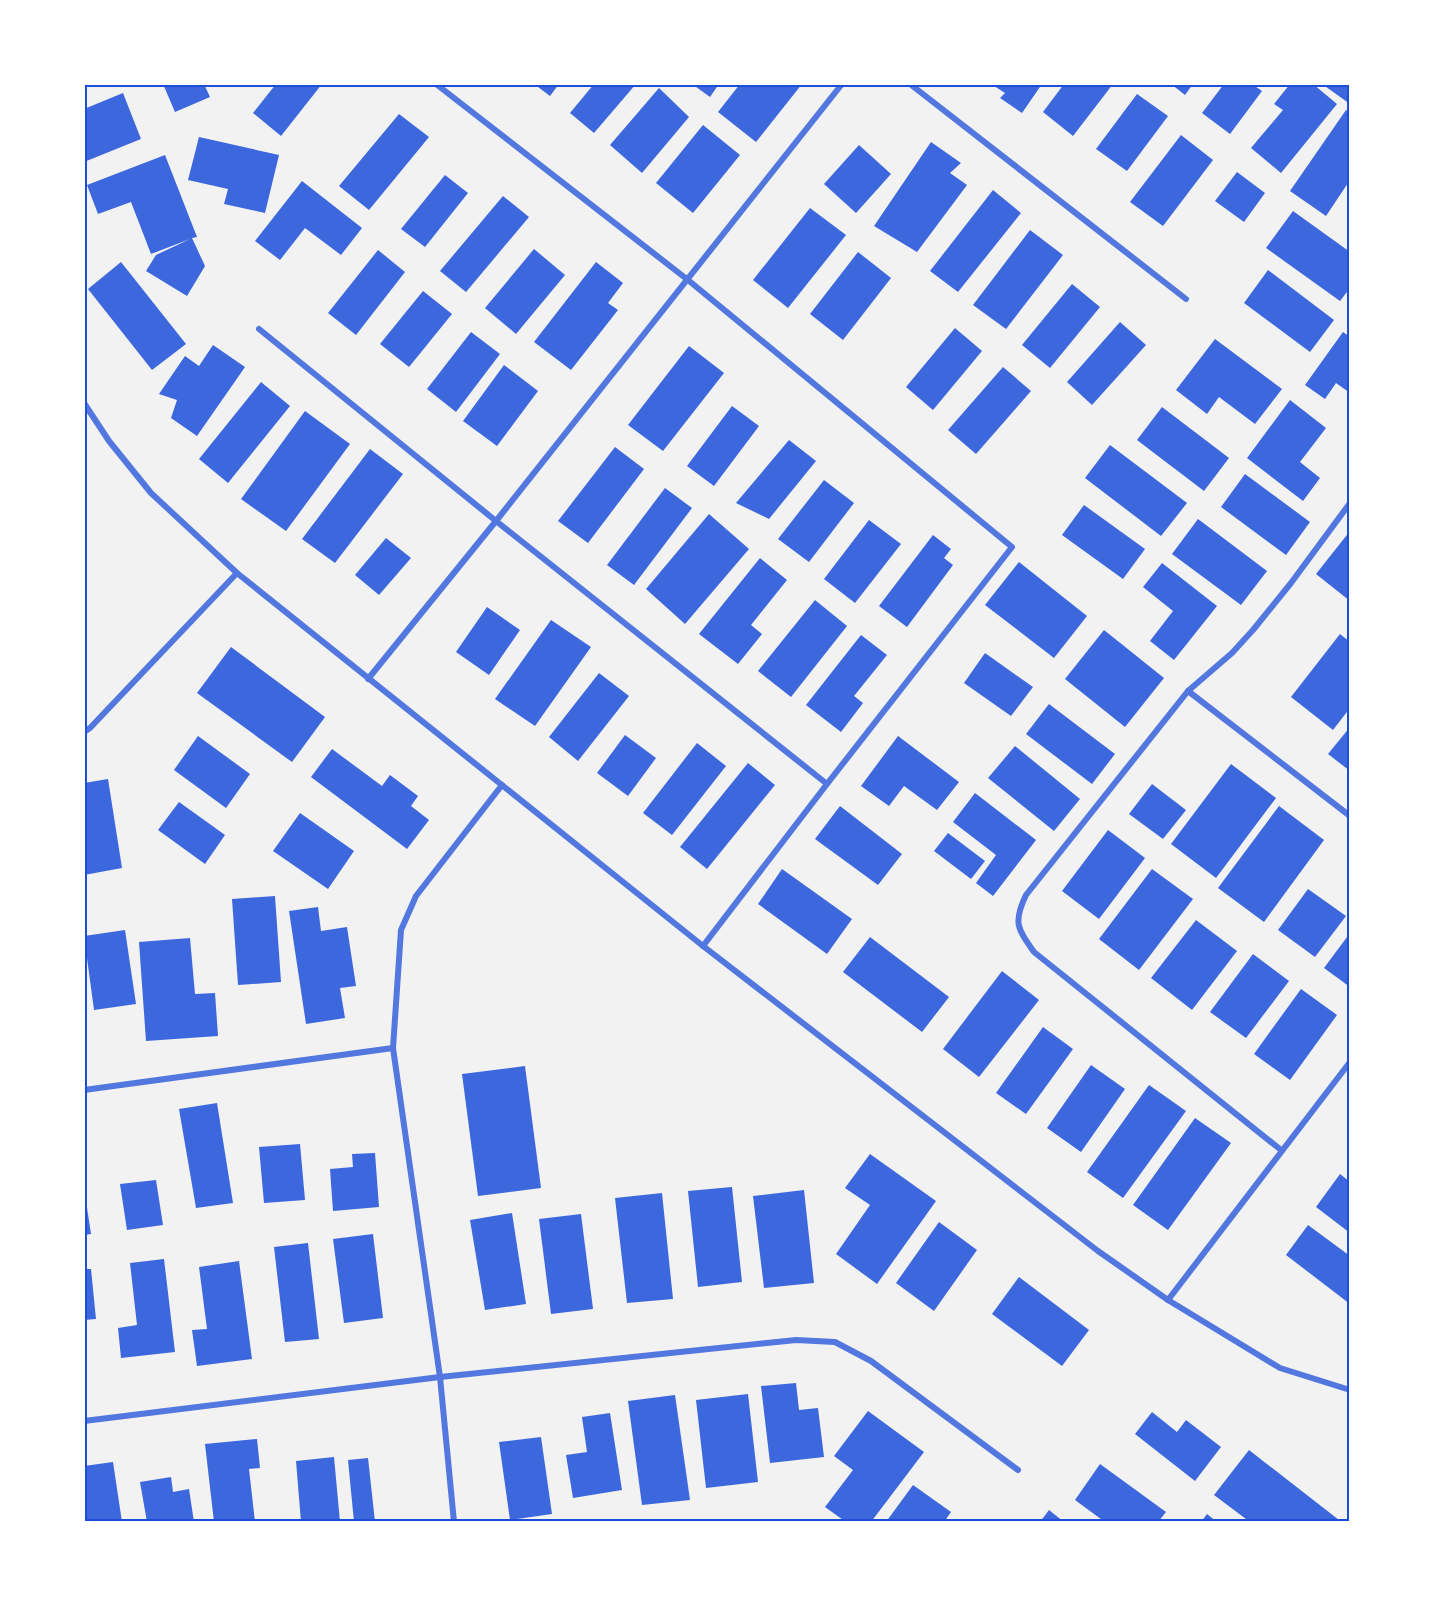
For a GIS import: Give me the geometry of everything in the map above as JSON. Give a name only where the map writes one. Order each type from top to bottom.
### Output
[{"type":"street","points":[[436,84],[688,280],[1012,547],[704,946]]},
{"type":"street","points":[[368,679],[842,84]]},
{"type":"street","points":[[910,84],[1186,299]]},
{"type":"street","points":[[259,329],[827,784]]},
{"type":"street","points":[[84,403],[109,441],[151,493],[237,573],[704,946],[1079,1236],[1168,1300],[1280,1368],[1350,1390]]},
{"type":"street","points":[[1281,1150],[1034,952],[1020,933],[1018,912],[1026,895],[1188,691],[1232,653],[1253,630],[1350,503]]},
{"type":"street","points":[[84,732],[237,573]]},
{"type":"street","points":[[1188,691],[1350,816]]},
{"type":"street","points":[[454,1522],[440,1377],[393,1048],[401,930],[416,896],[502,785]]},
{"type":"street","points":[[84,1090],[393,1048]]},
{"type":"street","points":[[1168,1300],[1350,1062]]},
{"type":"street","points":[[84,1421],[440,1377],[796,1340],[835,1342],[872,1361],[1018,1470]]},
{"type":"building","points":[[163,84],[204,84],[210,97],[175,112]]},
{"type":"building","points":[[276,84],[322,84],[281,136],[253,113]]},
{"type":"building","points":[[534,84],[559,84],[550,96]]},
{"type":"building","points":[[594,84],[636,84],[594,133],[570,113]]},
{"type":"building","points":[[692,84],[719,84],[710,97]]},
{"type":"building","points":[[740,84],[802,84],[756,142],[718,112]]},
{"type":"building","points":[[991,84],[1042,84],[1022,113],[1000,98],[1005,93]]},
{"type":"building","points":[[1064,84],[1113,84],[1073,136],[1043,112]]},
{"type":"building","points":[[1171,84],[1193,84],[1185,95]]},
{"type":"building","points":[[1224,84],[1252,84],[1262,91],[1230,134],[1202,113]]},
{"type":"building","points":[[1290,84],[1313,84],[1337,104],[1281,173],[1251,148],[1283,110],[1274,104]]},
{"type":"building","points":[[1322,84],[1350,84],[1350,104]]},
{"type":"building","points":[[659,88],[689,117],[642,173],[610,145]]},
{"type":"building","points":[[123,93],[141,139],[84,162],[84,109]]},
{"type":"building","points":[[1137,94],[1168,116],[1127,171],[1096,149]]},
{"type":"building","points":[[1346,110],[1350,113],[1350,180],[1326,216],[1290,191]]},
{"type":"building","points":[[399,114],[429,137],[369,210],[339,186]]},
{"type":"building","points":[[703,125],[740,155],[693,213],[656,183]]},
{"type":"building","points":[[1181,135],[1213,160],[1163,226],[1130,202]]},
{"type":"building","points":[[199,137],[279,155],[265,213],[224,204],[228,189],[188,180]]},
{"type":"building","points":[[931,142],[961,163],[950,173],[967,185],[917,252],[874,226]]},
{"type":"building","points":[[859,145],[891,174],[856,213],[824,184]]},
{"type":"building","points":[[165,155],[197,237],[192,238],[205,266],[187,296],[146,271],[156,255],[190,239],[151,254],[131,202],[98,214],[87,185]]},
{"type":"building","points":[[1237,172],[1265,193],[1244,222],[1215,201]]},
{"type":"building","points":[[445,175],[468,193],[425,247],[401,229]]},
{"type":"building","points":[[302,181],[362,228],[341,255],[305,228],[280,260],[255,241]]},
{"type":"building","points":[[993,190],[1021,213],[958,292],[930,271]]},
{"type":"building","points":[[503,196],[529,217],[466,292],[440,271]]},
{"type":"building","points":[[810,208],[846,235],[788,308],[753,280]]},
{"type":"building","points":[[1293,211],[1350,252],[1350,288],[1340,301],[1266,248]]},
{"type":"building","points":[[1030,230],[1063,255],[1006,329],[973,305]]},
{"type":"building","points":[[534,249],[565,275],[516,334],[485,308]]},
{"type":"building","points":[[378,250],[405,272],[356,335],[328,313]]},
{"type":"building","points":[[858,252],[891,278],[843,340],[810,314]]},
{"type":"building","points":[[121,262],[186,344],[152,370],[88,289]]},
{"type":"building","points":[[596,262],[623,283],[608,303],[618,310],[571,370],[534,342]]},
{"type":"building","points":[[1268,270],[1334,320],[1310,352],[1244,303]]},
{"type":"building","points":[[1072,284],[1100,307],[1050,368],[1022,345]]},
{"type":"building","points":[[423,291],[452,314],[409,367],[380,344]]},
{"type":"building","points":[[1120,322],[1146,345],[1092,405],[1067,382]]},
{"type":"building","points":[[955,328],[982,351],[933,410],[906,387]]},
{"type":"building","points":[[471,332],[500,354],[456,412],[427,389]]},
{"type":"building","points":[[1343,332],[1350,337],[1350,393],[1336,383],[1325,399],[1305,385]]},
{"type":"building","points":[[1215,339],[1282,389],[1255,424],[1219,397],[1207,414],[1176,390]]},
{"type":"building","points":[[213,345],[245,367],[197,436],[171,418],[177,400],[159,394],[185,356],[199,366]]},
{"type":"building","points":[[689,346],[724,373],[663,451],[628,425]]},
{"type":"building","points":[[504,365],[538,391],[497,446],[463,421]]},
{"type":"building","points":[[1003,367],[1031,391],[976,454],[948,430]]},
{"type":"building","points":[[261,382],[290,406],[228,483],[199,459]]},
{"type":"building","points":[[1290,400],[1326,428],[1300,462],[1320,478],[1303,501],[1247,458]]},
{"type":"building","points":[[732,406],[759,426],[714,486],[687,466]]},
{"type":"building","points":[[1162,407],[1229,458],[1204,491],[1137,440]]},
{"type":"building","points":[[305,411],[350,444],[286,531],[241,499]]},
{"type":"building","points":[[789,440],[816,461],[769,519],[736,503]]},
{"type":"building","points":[[1110,445],[1187,503],[1161,536],[1085,478]]},
{"type":"building","points":[[615,447],[644,469],[588,543],[558,521]]},
{"type":"building","points":[[370,449],[403,474],[335,563],[302,539]]},
{"type":"building","points":[[1245,474],[1310,522],[1286,555],[1221,507]]},
{"type":"building","points":[[824,480],[854,503],[809,562],[778,539]]},
{"type":"building","points":[[665,488],[692,508],[634,585],[607,565]]},
{"type":"building","points":[[1084,505],[1145,549],[1123,579],[1062,535]]},
{"type":"building","points":[[709,514],[749,549],[685,624],[646,589]]},
{"type":"building","points":[[1198,519],[1267,571],[1241,605],[1172,554]]},
{"type":"building","points":[[869,520],[901,544],[855,603],[824,579]]},
{"type":"building","points":[[1350,531],[1350,601],[1316,574]]},
{"type":"building","points":[[933,535],[951,549],[944,558],[953,565],[907,627],[879,606]]},
{"type":"building","points":[[386,538],[411,558],[379,595],[355,575]]},
{"type":"building","points":[[760,558],[787,580],[751,625],[762,634],[738,664],[699,634]]},
{"type":"building","points":[[1019,562],[1087,616],[1054,658],[985,605]]},
{"type":"building","points":[[1162,563],[1217,606],[1174,660],[1150,641],[1173,611],[1143,587]]},
{"type":"building","points":[[815,600],[847,626],[791,697],[758,671]]},
{"type":"building","points":[[487,607],[520,630],[489,675],[456,652]]},
{"type":"building","points":[[551,620],[591,647],[535,726],[495,699]]},
{"type":"building","points":[[1104,630],[1164,678],[1125,727],[1065,679]]},
{"type":"building","points":[[1340,634],[1350,642],[1350,708],[1333,730],[1291,697]]},
{"type":"building","points":[[861,635],[887,655],[854,696],[863,703],[841,732],[806,705]]},
{"type":"building","points":[[231,647],[325,717],[292,762],[197,693]]},
{"type":"building","points":[[985,653],[1033,687],[1011,716],[964,683]]},
{"type":"building","points":[[599,673],[629,696],[578,761],[549,737]]},
{"type":"building","points":[[1049,704],[1115,754],[1092,784],[1026,734]]},
{"type":"building","points":[[1350,727],[1350,771],[1328,754]]},
{"type":"building","points":[[625,735],[656,758],[628,796],[597,773]]},
{"type":"building","points":[[198,736],[250,774],[226,808],[174,770]]},
{"type":"building","points":[[898,736],[959,782],[937,810],[904,786],[889,806],[861,786]]},
{"type":"building","points":[[697,743],[726,766],[672,835],[643,813]]},
{"type":"building","points":[[1015,746],[1080,799],[1054,831],[988,778]]},
{"type":"building","points":[[332,749],[382,786],[390,775],[418,796],[411,806],[429,820],[407,849],[311,777]]},
{"type":"building","points":[[748,763],[775,785],[707,869],[680,847]]},
{"type":"building","points":[[1231,764],[1276,798],[1216,878],[1171,844]]},
{"type":"building","points":[[108,779],[122,868],[84,875],[84,783]]},
{"type":"building","points":[[1152,784],[1186,810],[1163,839],[1129,814]]},
{"type":"building","points":[[975,793],[1036,840],[993,896],[976,883],[996,855],[953,822]]},
{"type":"building","points":[[179,802],[225,835],[205,864],[158,830]]},
{"type":"building","points":[[840,806],[902,854],[878,885],[815,839]]},
{"type":"building","points":[[1279,806],[1324,840],[1264,922],[1218,888]]},
{"type":"building","points":[[300,813],[354,851],[328,889],[273,851]]},
{"type":"building","points":[[1108,830],[1145,858],[1099,919],[1062,891]]},
{"type":"building","points":[[948,833],[985,861],[971,879],[934,851]]},
{"type":"building","points":[[782,869],[852,919],[827,954],[758,904]]},
{"type":"building","points":[[1152,869],[1193,899],[1139,970],[1099,939]]},
{"type":"building","points":[[1308,889],[1346,916],[1315,957],[1278,930]]},
{"type":"building","points":[[275,896],[281,982],[238,985],[232,899]]},
{"type":"building","points":[[318,907],[321,931],[347,927],[356,986],[340,988],[345,1018],[306,1024],[289,911]]},
{"type":"building","points":[[1196,920],[1237,951],[1192,1010],[1151,978]]},
{"type":"building","points":[[125,930],[136,1004],[94,1010],[84,936]]},
{"type":"building","points":[[1350,933],[1350,987],[1324,968]]},
{"type":"building","points":[[870,937],[949,997],[922,1032],[843,972]]},
{"type":"building","points":[[190,938],[195,994],[215,993],[218,1036],[146,1041],[139,942]]},
{"type":"building","points":[[1253,954],[1289,981],[1246,1038],[1210,1012]]},
{"type":"building","points":[[1002,971],[1039,1000],[979,1077],[943,1049]]},
{"type":"building","points":[[1301,989],[1337,1015],[1290,1080],[1254,1054]]},
{"type":"building","points":[[1043,1027],[1073,1049],[1026,1114],[996,1093]]},
{"type":"building","points":[[1091,1065],[1125,1089],[1081,1152],[1047,1128]]},
{"type":"building","points":[[525,1066],[541,1188],[478,1196],[462,1074]]},
{"type":"building","points":[[1149,1085],[1186,1111],[1123,1198],[1087,1172]]},
{"type":"building","points":[[217,1103],[233,1203],[196,1208],[179,1109]]},
{"type":"building","points":[[1195,1118],[1231,1143],[1168,1230],[1133,1205]]},
{"type":"building","points":[[300,1144],[305,1200],[264,1203],[259,1147]]},
{"type":"building","points":[[375,1153],[379,1207],[333,1211],[330,1169],[353,1167],[352,1154]]},
{"type":"building","points":[[870,1154],[936,1201],[877,1284],[836,1254],[870,1205],[845,1188]]},
{"type":"building","points":[[1340,1174],[1350,1182],[1350,1233],[1316,1207]]},
{"type":"building","points":[[156,1180],[163,1225],[127,1230],[120,1184]]},
{"type":"building","points":[[732,1187],[742,1282],[698,1287],[688,1191]]},
{"type":"building","points":[[84,1188],[91,1234],[84,1235]]},
{"type":"building","points":[[804,1190],[814,1283],[764,1288],[753,1196]]},
{"type":"building","points":[[662,1193],[673,1299],[627,1303],[615,1198]]},
{"type":"building","points":[[512,1213],[526,1304],[485,1310],[470,1220]]},
{"type":"building","points":[[581,1214],[593,1309],[551,1314],[539,1219]]},
{"type":"building","points":[[939,1222],[977,1250],[934,1311],[896,1283]]},
{"type":"building","points":[[1308,1225],[1350,1256],[1350,1304],[1286,1255]]},
{"type":"building","points":[[373,1234],[383,1318],[344,1323],[333,1239]]},
{"type":"building","points":[[308,1243],[319,1339],[285,1342],[274,1247]]},
{"type":"building","points":[[164,1259],[175,1352],[121,1358],[118,1328],[137,1325],[130,1263]]},
{"type":"building","points":[[239,1261],[252,1359],[197,1366],[192,1330],[207,1329],[199,1267]]},
{"type":"building","points":[[84,1269],[91,1269],[96,1319],[84,1320]]},
{"type":"building","points":[[1019,1277],[1089,1330],[1062,1366],[992,1314]]},
{"type":"building","points":[[796,1383],[799,1410],[818,1408],[824,1457],[770,1463],[761,1386]]},
{"type":"building","points":[[748,1394],[758,1482],[706,1488],[696,1400]]},
{"type":"building","points":[[675,1395],[690,1500],[642,1505],[628,1401]]},
{"type":"building","points":[[868,1411],[924,1452],[871,1522],[846,1522],[825,1507],[853,1470],[834,1456]]},
{"type":"building","points":[[1152,1412],[1177,1432],[1186,1420],[1221,1447],[1195,1481],[1135,1434]]},
{"type":"building","points":[[610,1413],[622,1490],[573,1498],[566,1455],[587,1452],[582,1417]]},
{"type":"building","points":[[541,1437],[552,1514],[510,1520],[499,1442]]},
{"type":"building","points":[[257,1439],[260,1468],[249,1469],[255,1522],[214,1522],[205,1444]]},
{"type":"building","points":[[1249,1450],[1339,1520],[1337,1522],[1250,1522],[1214,1495]]},
{"type":"building","points":[[334,1457],[340,1522],[301,1522],[296,1461]]},
{"type":"building","points":[[368,1458],[375,1522],[354,1522],[348,1460]]},
{"type":"building","points":[[113,1462],[122,1522],[84,1522],[84,1466]]},
{"type":"building","points":[[1100,1464],[1166,1512],[1158,1522],[1105,1522],[1075,1500]]},
{"type":"building","points":[[171,1477],[173,1492],[189,1489],[194,1522],[147,1522],[140,1482]]},
{"type":"building","points":[[913,1485],[951,1512],[944,1522],[886,1522]]},
{"type":"building","points":[[1049,1510],[1064,1522],[1040,1522]]},
{"type":"building","points":[[1207,1514],[1217,1522],[1201,1522]]}]
